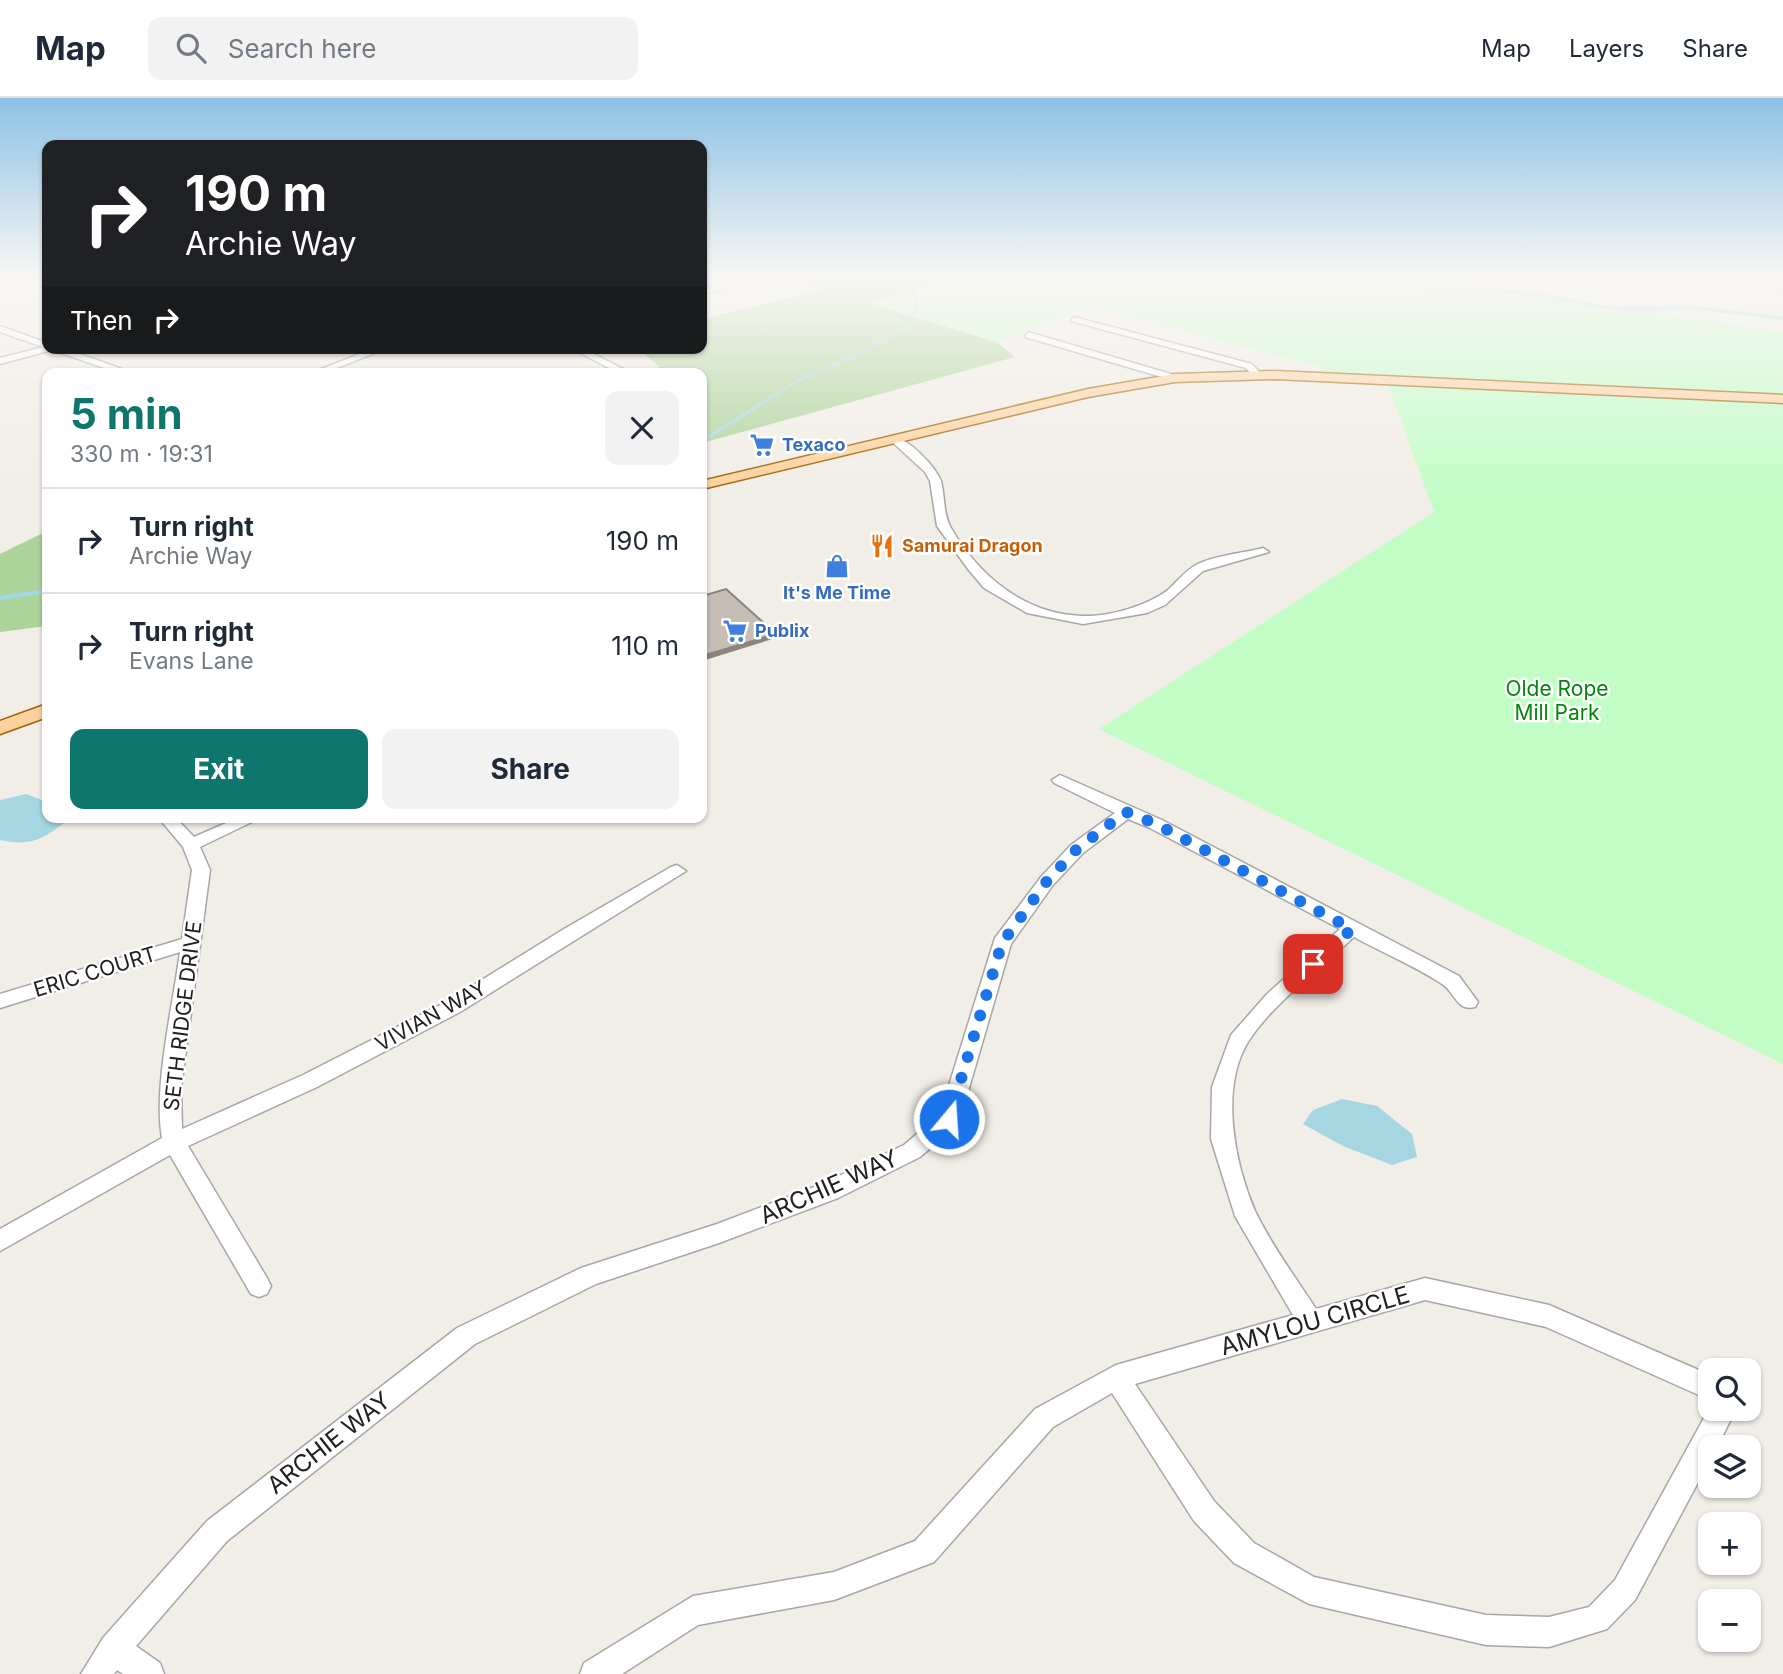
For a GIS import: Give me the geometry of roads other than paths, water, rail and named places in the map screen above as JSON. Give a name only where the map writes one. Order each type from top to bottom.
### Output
[{"type":"main road","points":[[707,484],[1088,393],[1175,378],[1256,375],[1783,399]]},
{"type":"main road","points":[[0,728],[42,712]]},
{"type":"street","points":[[0,361],[42,350]]},
{"type":"street","points":[[1078,350],[1175,378]]},
{"type":"street","points":[[1188,350],[1249,366],[1256,375]]},
{"type":"street","points":[[72,354],[114,368]]},
{"type":"street","points":[[329,368],[367,354]]},
{"type":"street","points":[[587,354],[616,368]]},
{"type":"street","points":[[895,439],[930,471],[935,481],[943,526],[972,566],[988,585],[1032,610],[1083,620],[1142,610],[1160,602],[1199,568],[1263,552]]},
{"type":"street","points":[[1060,780],[1156,824],[1452,981],[1468,1002]]},
{"type":"street","name":"ARCHIE WAY","points":[[96,1674],[114,1649],[218,1531],[466,1336],[589,1276],[719,1233],[830,1191],[912,1150],[949,1119],[1002,943],[1047,881],[1070,857],[1126,812]]},
{"type":"street","name":"SETH RIDGE DRIVE","points":[[171,823],[191,845],[201,870],[171,1089],[170,1122],[174,1142],[259,1286]]},
{"type":"street","points":[[191,845],[240,823]]},
{"type":"street","name":"VIVIAN WAY","points":[[0,1241],[174,1142],[310,1081],[453,1007],[570,933],[677,872]]},
{"type":"street","points":[[1310,1322],[1246,1216],[1222,1139],[1222,1087],[1238,1040],[1274,999],[1352,929]]},
{"type":"street","name":"ERIC COURT","points":[[0,1001],[189,943]]},
{"type":"street","name":"AMYLOU CIRCLE","points":[[598,1673],[693,1611],[834,1586],[924,1552],[1044,1418],[1116,1377],[1425,1289],[1549,1316],[1698,1383]]},
{"type":"street","points":[[1116,1377],[1204,1511],[1244,1553],[1309,1590],[1486,1630],[1549,1632],[1597,1619],[1625,1590],[1717,1421]]},
{"type":"street","points":[[114,1649],[149,1674]]},
{"type":"water","points":[[26,794],[42,800],[42,823],[64,823],[34,840],[0,840],[0,800]]},
{"type":"water","points":[[1342,1099],[1377,1106],[1412,1134],[1417,1157],[1392,1165],[1343,1146],[1303,1124],[1313,1110]]},
{"type":"waterway","points":[[771,398],[797,381],[865,350]]},
{"type":"waterway","points":[[707,438],[773,396]]},
{"type":"waterway","points":[[0,598],[42,592]]},
{"type":"place","name":"Texaco","points":[[762,445]]},
{"type":"place","name":"Samurai Dragon","points":[[882,546]]},
{"type":"place","name":"It's Me Time","points":[[837,566]]},
{"type":"place","name":"Publix","points":[[735,631]]},
{"type":"park label","name":"Olde Rope Mill Park","points":[[1557,701]]}]
